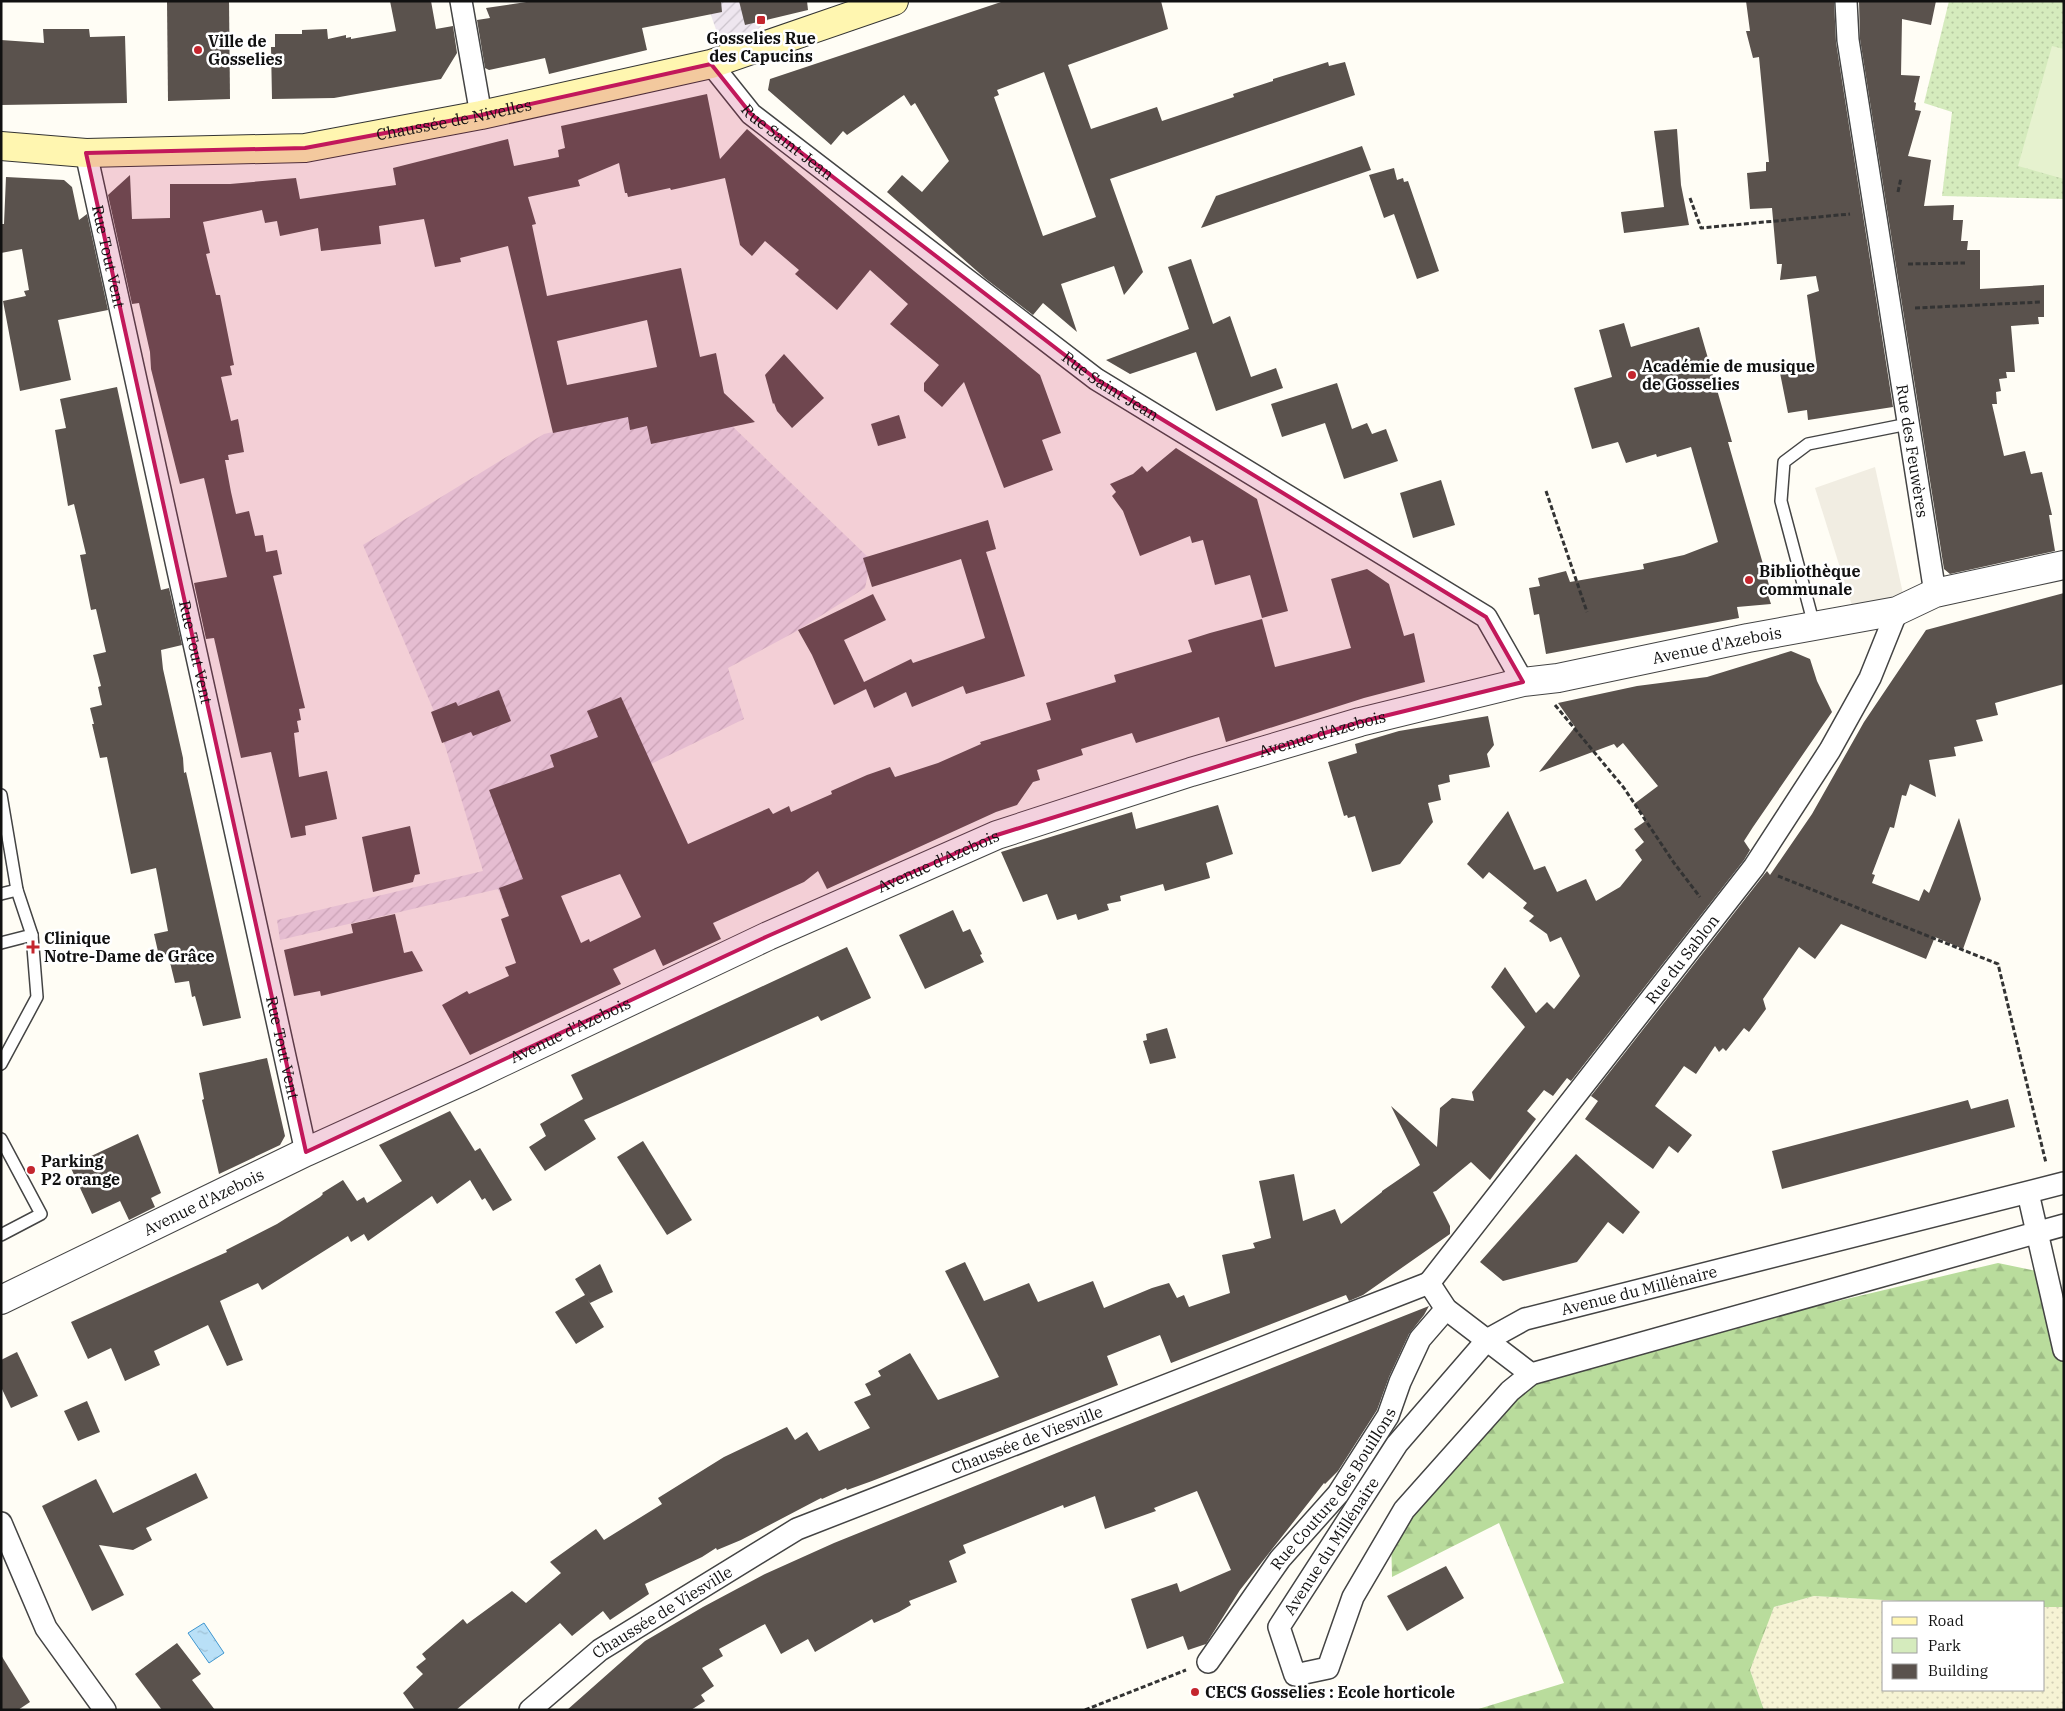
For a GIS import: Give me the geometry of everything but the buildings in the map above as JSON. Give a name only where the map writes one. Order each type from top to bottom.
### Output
[{"type":"main road","name":"Chaussée de Nivelles","points":[[1,146],[86,153],[306,148],[481,115],[711,64],[894,1]]},
{"type":"street","points":[[461,1],[481,115]]},
{"type":"street","name":"Rue des Feuwères","points":[[1846,1],[1848,40],[1935,593]]},
{"type":"street","name":"Rue Saint-Jean","points":[[711,64],[751,114],[1096,379],[1486,616],[1529,682]]},
{"type":"street","name":"Rue Tout Vent","points":[[86,153],[306,1152]]},
{"type":"street","name":"Avenue d'Azebois","points":[[1,1300],[306,1152],[471,1077],[768,936],[997,835],[1190,772],[1360,722],[1529,682],[1814,625],[1897,611],[1935,593],[2064,565]]},
{"type":"street","name":"Rue du Sablon","points":[[1429,1283],[1754,867],[1839,735],[1870,678],[1897,611]]},
{"type":"street","name":"Avenue du Millénaire","points":[[2058,1184],[1525,1319],[1487,1340],[1397,1444],[1279,1627],[1295,1675],[1328,1668],[1353,1597],[1404,1510],[1510,1391],[1530,1374],[2064,1225]]},
{"type":"street","points":[[2028,1192],[2064,1350]]},
{"type":"street","points":[[1429,1283],[1446,1309],[1530,1374]]},
{"type":"street","name":"Chaussée de Viesville","points":[[530,1710],[600,1650],[797,1529],[1429,1283]]},
{"type":"street","name":"Rue Couture des Bouillons","points":[[1208,1662],[1280,1560],[1338,1494],[1388,1416],[1400,1382],[1420,1339],[1446,1309]]},
{"type":"street","points":[[1,1523],[46,1628],[105,1710]]},
{"type":"lane","points":[[1814,625],[1780,501],[1784,462],[1808,444],[1908,424]]},
{"type":"lane","points":[[1,795],[17,890],[32,935],[37,997],[1,1064]]},
{"type":"lane","points":[[1,894],[17,890]]},
{"type":"lane","points":[[1,943],[32,935]]},
{"type":"lane","points":[[1,1139],[41,1214],[1,1235]]},
{"type":"path","points":[[1690,198],[1701,228],[1875,212]]},
{"type":"path","points":[[1883,264],[1965,263]]},
{"type":"path","points":[[1890,309],[2042,302]]},
{"type":"path","points":[[1546,491],[1587,612]]},
{"type":"path","points":[[1529,682],[1624,788],[1674,864],[1704,901],[1713,919]]},
{"type":"path","points":[[1754,867],[1998,964],[2058,1184]]},
{"type":"path","points":[[1084,1710],[1208,1662]]},
{"type":"highlighted area","points":[[711,64],[751,114],[1096,379],[1486,617],[1523,682],[1360,722],[997,835],[768,936],[306,1152],[86,153],[305,148],[481,115]]},
{"type":"shaded area","points":[[706,1],[763,1],[768,20],[726,58]]},
{"type":"shaded area","points":[[703,398],[871,560],[865,588],[795,632],[728,668],[744,719],[651,764],[689,847],[509,916],[498,889],[280,940],[277,920],[483,871],[436,716],[363,545],[544,434]]},
{"type":"shaded area","points":[[1875,467],[1906,607],[1854,612],[1815,488]]},
{"type":"shaded area","points":[[1814,1596],[1902,1601],[1882,1601],[1882,1691],[2045,1691],[2045,1607],[2064,1607],[2064,1710],[1764,1710],[1750,1670],[1774,1607]]},
{"type":"green space","points":[[1949,1],[2064,1],[2064,199],[1942,196],[1952,112],[1924,103]]},
{"type":"green space","points":[[2052,46],[2064,49],[2064,179],[2018,166]]},
{"type":"green space","points":[[1998,1263],[2037,1271],[2064,1362],[2064,1607],[2045,1607],[2045,1601],[1902,1601],[1814,1596],[1774,1607],[1750,1670],[1764,1710],[1475,1710],[1564,1683],[1499,1523],[1392,1577],[1391,1533],[1449,1459],[1547,1370]]},
{"type":"water","points":[[204,1623],[224,1653],[209,1663],[188,1633]]},
{"type":"place","name":"Gosselies Rue des Capucins","points":[[761,20]]},
{"type":"place","name":"Ville de Gosselies","points":[[198,50]]},
{"type":"place","name":"Académie de musique de Gosselies","points":[[1632,375]]},
{"type":"place","name":"Bibliothèque communale","points":[[1749,580]]},
{"type":"place","name":"Clinique Notre-Dame de Grâce","points":[[33,947]]},
{"type":"place","name":"Parking P2 orange","points":[[31,1170]]},
{"type":"place","name":"CECS Gosselies : Ecole horticole","points":[[1195,1692]]}]
